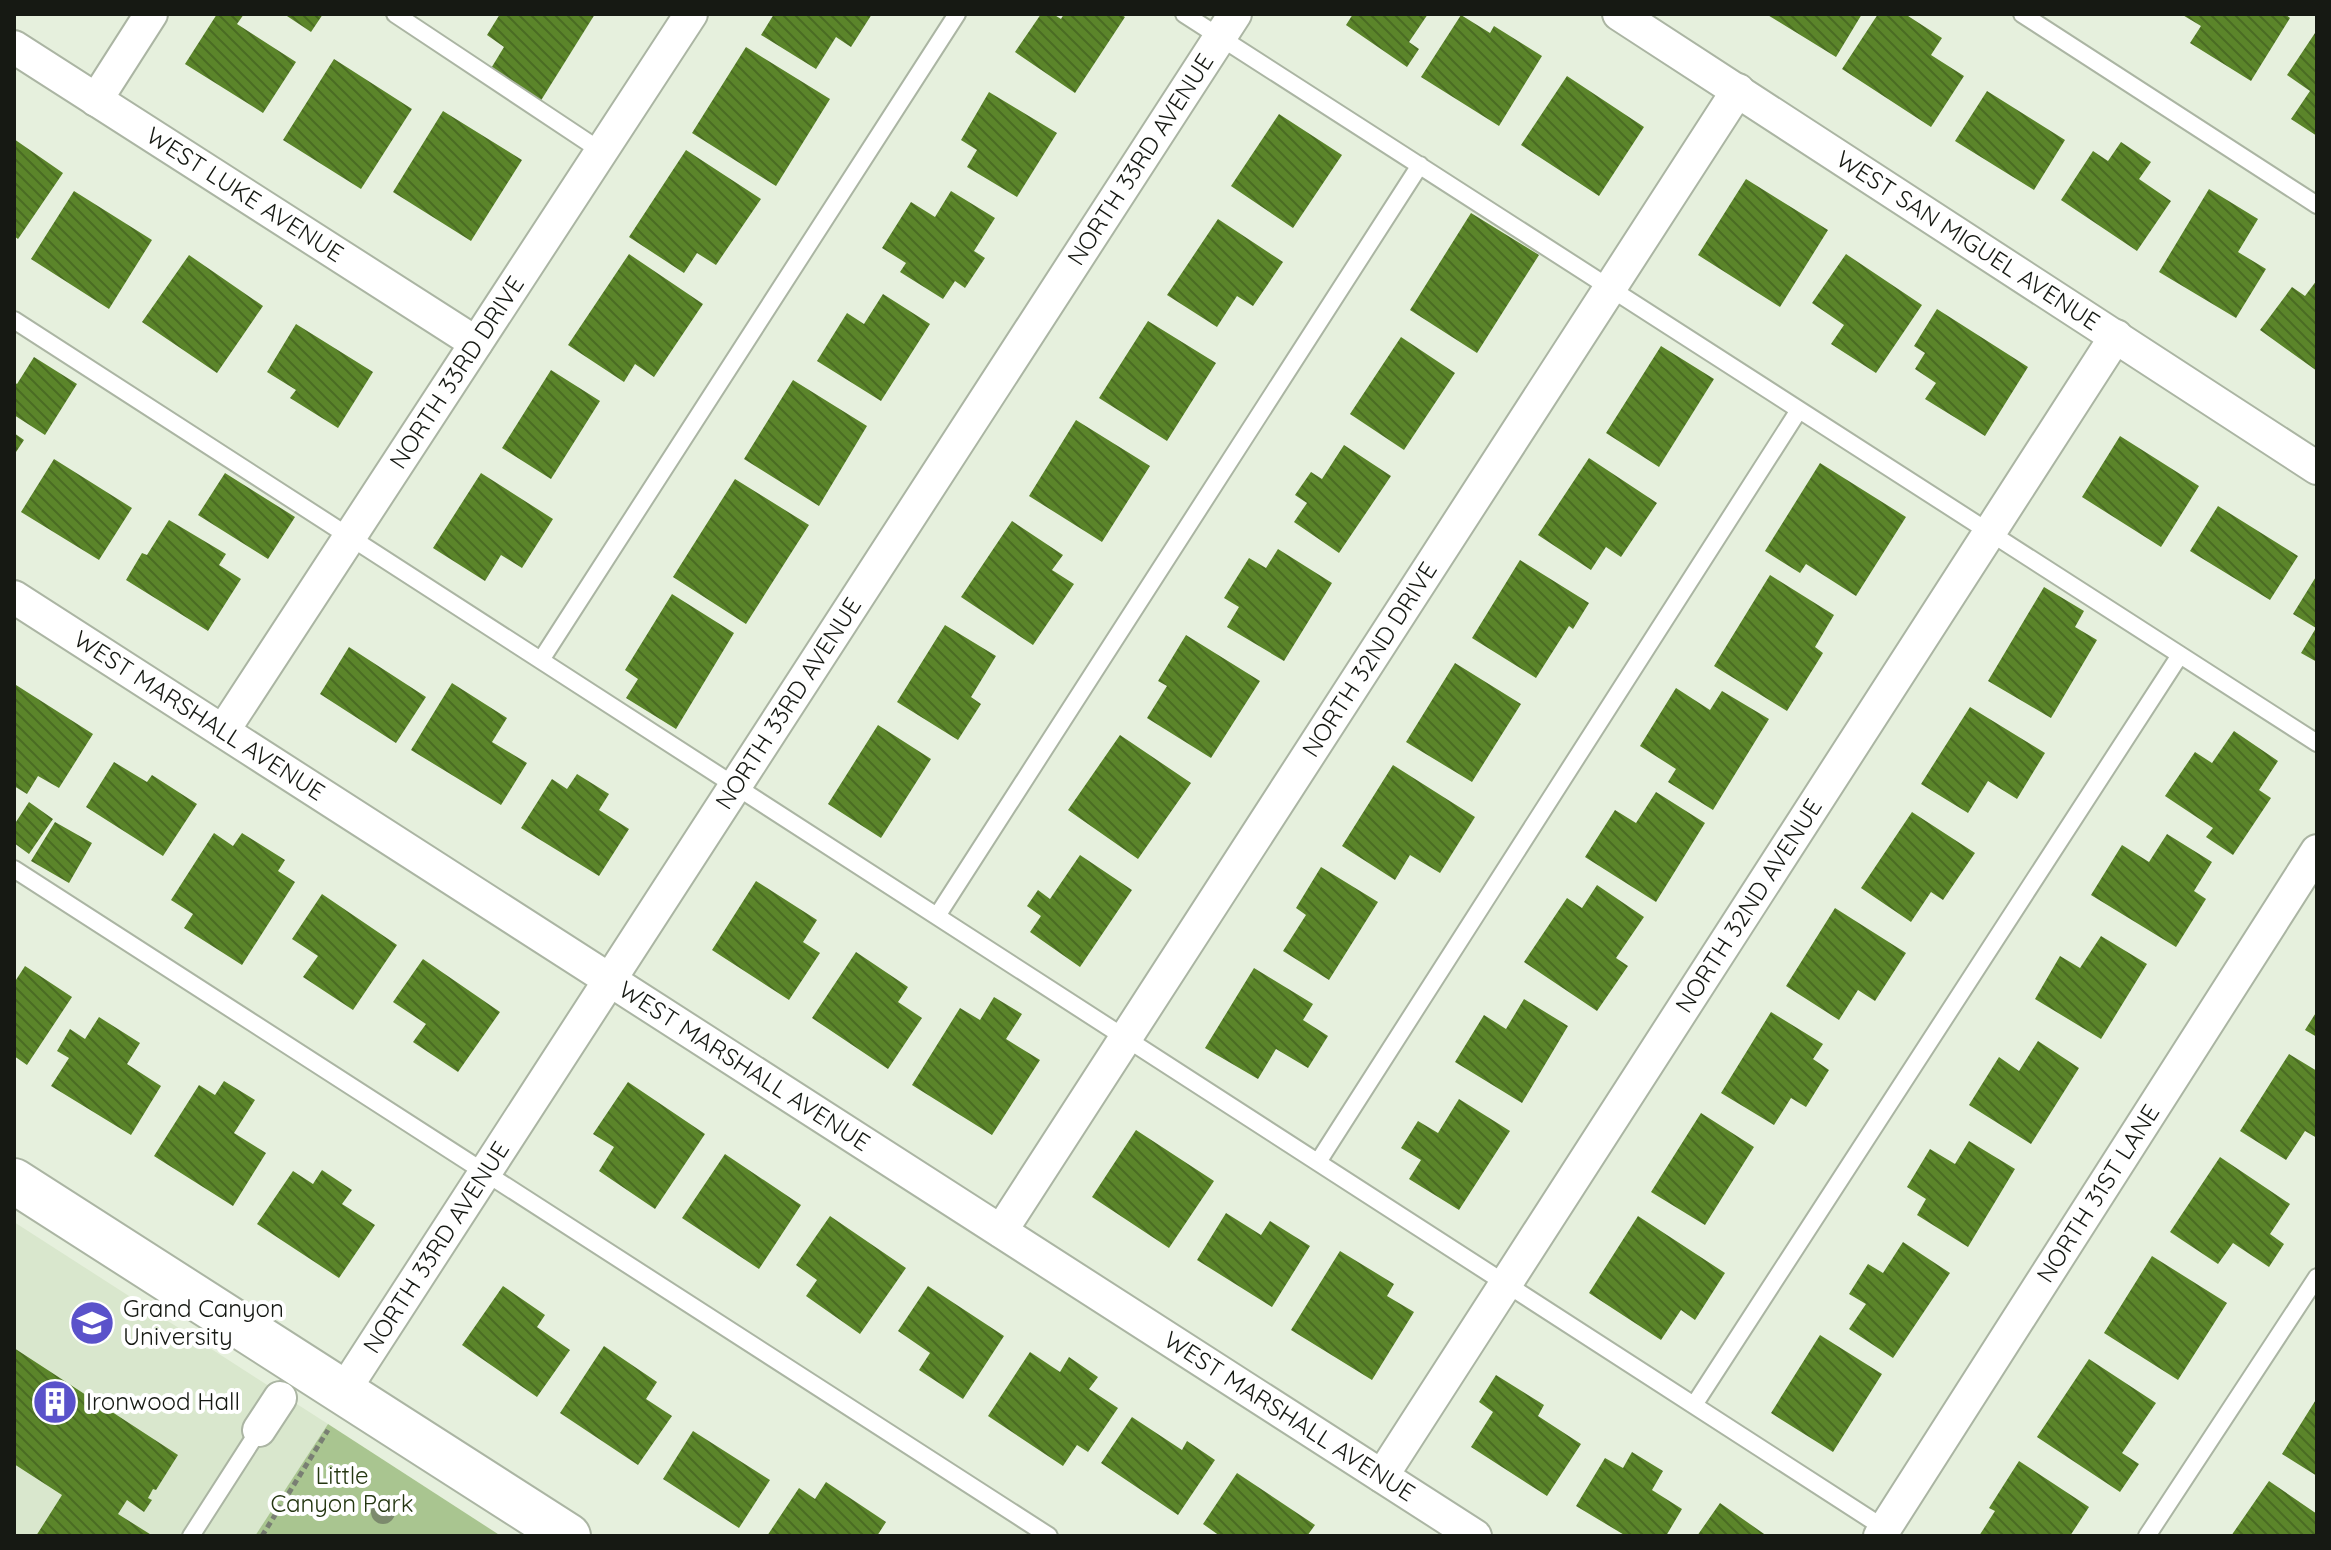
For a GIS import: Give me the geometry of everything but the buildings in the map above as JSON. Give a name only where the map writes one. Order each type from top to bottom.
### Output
[{"type":"street","points":[[96,100],[151,14]]},
{"type":"street","name":"NORTH 33RD DRIVE","points":[[223,731],[691,14]]},
{"type":"street","name":"WEST SAN MIGUEL AVENUE","points":[[1619,14],[2317,468]]},
{"type":"street","name":"NORTH 33RD AVENUE","points":[[336,1411],[485,1173],[1228,26]]},
{"type":"street","name":"WEST LUKE AVENUE","points":[[14,47],[476,343]]},
{"type":"street","name":"NORTH 32ND DRIVE","points":[[1001,1231],[1738,90]]},
{"type":"street","name":"NORTH 32ND AVENUE","points":[[1382,1476],[2116,336]]},
{"type":"street","name":"WEST MARSHALL AVENUE","points":[[14,597],[1475,1536]]},
{"type":"street","name":"NORTH 31ST LANE","points":[[1887,1533],[2317,851]]},
{"type":"street","points":[[14,1181],[336,1411],[568,1536]]},
{"type":"street","points":[[259,1430],[280,1398]]},
{"type":"lane","points":[[395,14],[415,19],[601,151]]},
{"type":"lane","points":[[541,660],[957,14]]},
{"type":"lane","points":[[1184,14],[1228,26],[1420,165],[2317,743]]},
{"type":"lane","points":[[2022,14],[2317,205]]},
{"type":"lane","points":[[937,916],[1420,165]]},
{"type":"lane","points":[[14,320],[1506,1283],[1887,1533]]},
{"type":"lane","points":[[1318,1162],[1799,410]]},
{"type":"lane","points":[[1694,1405],[2180,655]]},
{"type":"lane","points":[[14,869],[1049,1536]]},
{"type":"lane","points":[[2147,1536],[2317,1277]]},
{"type":"lane","points":[[191,1536],[259,1430]]},
{"type":"path","points":[[262,1536],[336,1411]]},
{"type":"shaded area","name":"Grand Canyon University","points":[[14,1222],[328,1424],[255,1536],[14,1536]]},
{"type":"green space","name":"Little Canyon Park","points":[[328,1424],[501,1536],[255,1536]]},
{"type":"place","name":"Grand Canyon University","points":[[92,1323]]},
{"type":"place","name":"Ironwood Hall","points":[[55,1402]]}]
